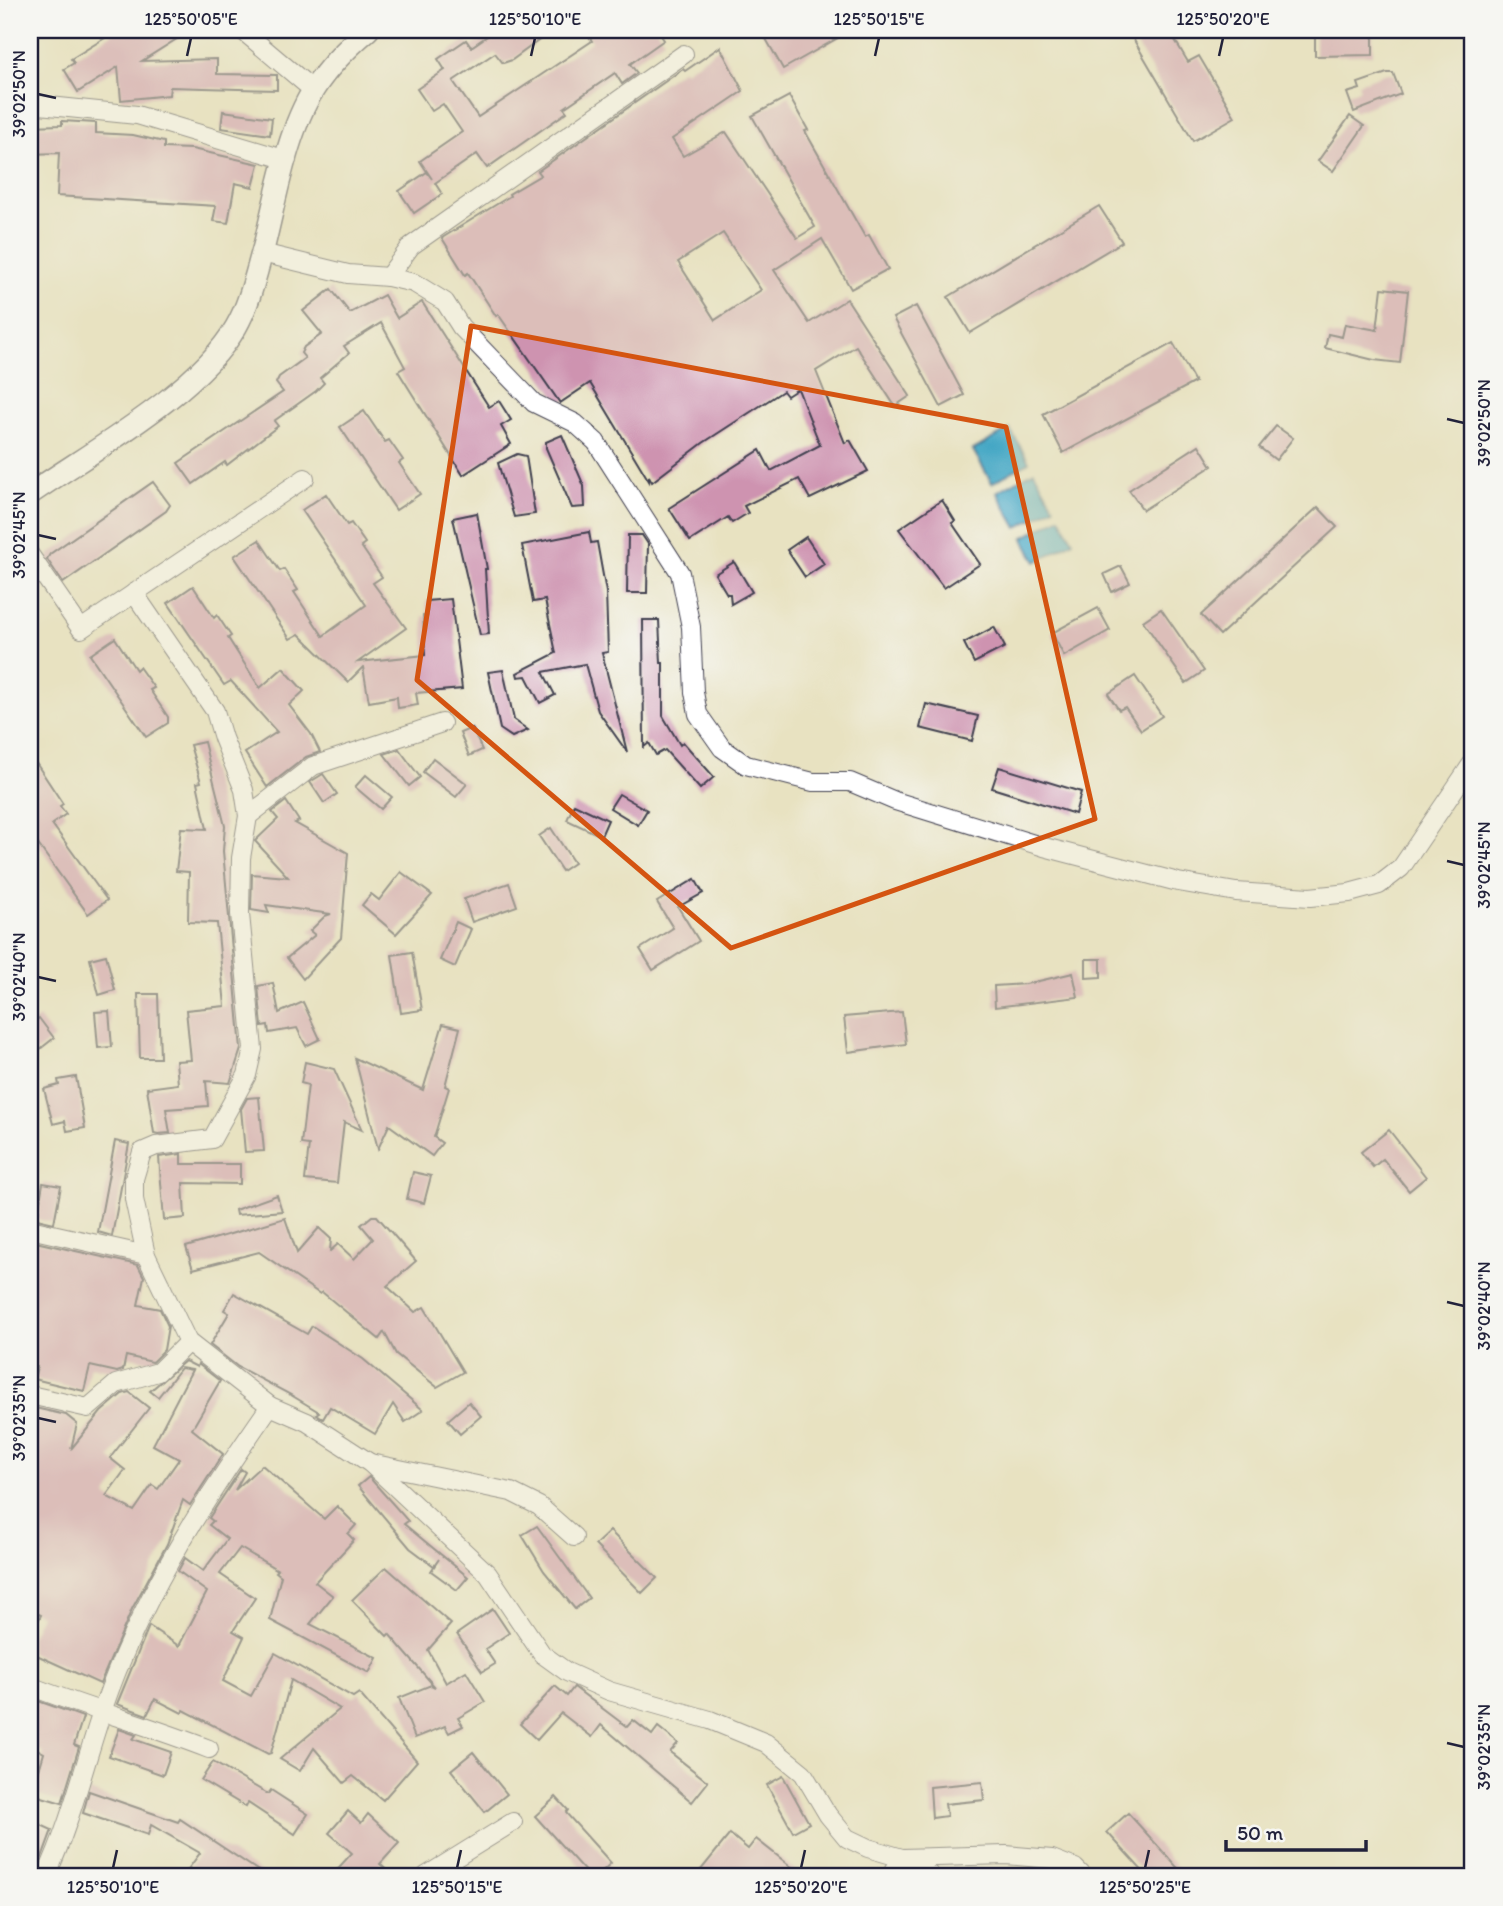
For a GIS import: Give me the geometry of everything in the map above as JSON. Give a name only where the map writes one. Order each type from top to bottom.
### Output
[{"type":"street","points":[[242,30],[313,90]]},
{"type":"street","points":[[30,494],[174,393],[216,354],[240,318],[262,253],[286,160],[313,90],[368,30]]},
{"type":"street","points":[[388,277],[411,246],[684,54]]},
{"type":"street","points":[[30,104],[136,115],[286,160]]},
{"type":"street","points":[[262,253],[348,274],[388,277],[414,283],[445,302],[461,327],[534,403],[575,423],[596,442],[680,573],[691,627],[694,692],[698,715],[722,748],[747,765],[813,782],[850,782],[895,801],[1044,847],[1178,882],[1236,892],[1310,897],[1349,893],[1379,885],[1401,868],[1473,762]]},
{"type":"street","points":[[30,555],[81,629],[305,478]]},
{"type":"street","points":[[134,593],[215,711],[244,790],[248,816],[241,858],[240,914],[253,1049],[247,1075],[212,1139],[156,1146],[142,1152],[134,1179],[134,1199],[146,1255],[188,1342],[270,1406],[307,1422],[370,1464],[488,1574],[542,1654],[566,1672],[609,1691],[710,1720],[766,1743],[803,1773],[828,1815],[847,1838],[902,1858],[931,1876]]},
{"type":"street","points":[[248,816],[313,766],[442,723]]},
{"type":"street","points":[[30,1229],[146,1255]]},
{"type":"street","points":[[30,1395],[88,1408],[116,1384],[158,1372],[188,1342]]},
{"type":"street","points":[[46,1876],[66,1826],[110,1689],[155,1589],[202,1503],[270,1406]]},
{"type":"street","points":[[370,1464],[510,1492],[539,1506],[574,1537]]},
{"type":"street","points":[[30,1686],[102,1714],[133,1719],[209,1749]]},
{"type":"street","points":[[426,1876],[513,1822]]},
{"type":"street","points":[[902,1858],[1006,1855],[1052,1859],[1075,1868],[1083,1876]]},
{"type":"street","points":[[891,1876],[902,1858]]},
{"type":"highlighted area","points":[[471,326],[1006,427],[1095,819],[731,948],[417,680]]},
{"type":"water","points":[[1010,429],[1029,462],[992,483],[973,450]]},
{"type":"water","points":[[1034,471],[1054,507],[1017,528],[997,492]]},
{"type":"water","points":[[1060,517],[1073,541],[1036,562],[1023,538]]},
{"type":"building","points":[[118,30],[191,30],[142,61],[217,59],[217,74],[277,75],[277,90],[170,87],[169,95],[121,100],[118,67],[78,92],[64,69],[74,63],[71,59]]},
{"type":"building","points":[[496,30],[553,30],[512,60],[503,63],[495,53],[453,81],[478,117],[592,41],[584,30],[657,30],[664,40],[630,64],[637,73],[622,84],[615,73],[564,108],[567,112],[487,168],[477,154],[435,183],[442,194],[414,213],[399,191],[427,172],[432,179],[420,161],[462,132],[443,104],[432,111],[417,89],[445,70],[438,59],[466,40],[471,47]]},
{"type":"building","points":[[761,30],[852,30],[783,69]]},
{"type":"building","points":[[1128,30],[1169,30],[1188,62],[1199,56],[1235,117],[1193,141]]},
{"type":"building","points":[[1373,33],[1373,55],[1315,56],[1315,34]]},
{"type":"building","points":[[720,47],[743,91],[672,139],[683,156],[726,132],[797,238],[815,227],[752,116],[789,96],[808,130],[805,131],[865,237],[869,235],[888,269],[851,289],[822,239],[774,270],[809,323],[847,299],[910,396],[895,406],[856,346],[816,371],[845,443],[850,440],[868,471],[810,499],[799,479],[744,506],[748,513],[732,523],[728,517],[690,541],[669,508],[760,450],[771,471],[820,445],[798,389],[787,396],[783,391],[703,443],[652,482],[649,476],[649,481],[590,383],[560,403],[468,273],[465,275],[442,238],[541,175],[538,171],[683,69],[685,71]],"holes":[[[723,233],[761,290],[715,320],[678,262]]]},
{"type":"building","points":[[1393,73],[1401,94],[1354,112],[1347,93],[1360,89],[1358,83]]},
{"type":"building","points":[[223,111],[272,118],[270,135],[221,128]]},
{"type":"building","points":[[1350,116],[1364,126],[1333,171],[1318,161]]},
{"type":"building","points":[[62,121],[96,123],[96,133],[133,135],[164,142],[164,148],[192,149],[259,164],[253,187],[235,183],[228,223],[213,221],[216,206],[57,196],[59,153],[30,154],[30,126],[62,125]]},
{"type":"building","points":[[1099,206],[1122,242],[970,333],[948,297]]},
{"type":"building","points":[[1382,288],[1408,291],[1400,363],[1374,360],[1325,348],[1328,334],[1342,337],[1345,324],[1377,330]]},
{"type":"building","points":[[331,289],[350,313],[384,295],[397,318],[422,302],[489,407],[499,401],[511,420],[501,426],[511,444],[463,475],[398,371],[405,367],[381,323],[344,346],[349,353],[320,378],[324,383],[316,391],[274,421],[278,426],[227,465],[225,462],[193,484],[178,463],[283,392],[276,383],[279,377],[305,358],[301,353],[304,347],[322,334],[303,311]]},
{"type":"building","points":[[916,306],[964,395],[941,407],[893,318]]},
{"type":"building","points":[[1173,343],[1195,382],[1063,453],[1043,414]]},
{"type":"building","points":[[364,411],[385,442],[389,440],[403,460],[399,463],[420,494],[396,510],[340,427]]},
{"type":"building","points":[[1276,426],[1293,438],[1276,460],[1259,447]]},
{"type":"building","points":[[562,435],[584,486],[585,507],[572,508],[546,448],[546,442]]},
{"type":"building","points":[[1199,445],[1212,466],[1143,510],[1129,490]]},
{"type":"building","points":[[517,454],[526,456],[535,514],[514,517],[498,463]]},
{"type":"building","points":[[153,482],[170,505],[166,511],[63,583],[47,559],[50,554]]},
{"type":"building","points":[[326,494],[347,525],[351,523],[365,543],[361,546],[382,577],[373,583],[406,628],[358,662],[425,655],[423,616],[427,616],[426,601],[451,599],[462,689],[416,693],[418,705],[398,708],[397,697],[369,702],[363,667],[348,682],[299,634],[290,639],[234,556],[259,540],[280,571],[284,569],[298,590],[294,592],[323,636],[366,605],[302,510]]},
{"type":"building","points":[[942,500],[955,521],[952,523],[980,564],[944,588],[899,529]]},
{"type":"building","points":[[1318,507],[1337,527],[1220,635],[1201,615]]},
{"type":"building","points":[[477,513],[487,569],[489,634],[480,635],[453,518]]},
{"type":"building","points":[[589,532],[591,543],[597,542],[606,592],[608,652],[602,653],[627,752],[598,711],[585,664],[543,672],[555,695],[540,703],[526,676],[518,677],[517,673],[556,653],[545,600],[533,602],[522,545]]},
{"type":"building","points":[[628,535],[642,535],[648,544],[647,593],[627,593]]},
{"type":"building","points":[[806,537],[824,564],[805,577],[787,550]]},
{"type":"building","points":[[734,562],[752,592],[731,604],[730,594],[727,594],[715,574]]},
{"type":"building","points":[[1121,566],[1130,583],[1112,592],[1104,574]]},
{"type":"building","points":[[193,586],[214,618],[217,615],[231,636],[228,638],[260,688],[283,668],[304,691],[289,705],[311,734],[320,752],[306,757],[267,787],[245,753],[277,732],[231,681],[224,685],[168,603]]},
{"type":"building","points":[[1098,608],[1110,630],[1064,656],[1052,633]]},
{"type":"building","points":[[1161,609],[1204,671],[1186,683],[1143,621]]},
{"type":"building","points":[[643,620],[659,620],[663,663],[663,716],[680,745],[683,742],[714,777],[700,789],[665,750],[656,755],[649,743],[644,747]]},
{"type":"building","points":[[994,627],[1005,647],[974,663],[964,643]]},
{"type":"building","points":[[115,638],[136,670],[139,667],[154,688],[150,690],[168,717],[168,723],[146,737],[90,655]]},
{"type":"building","points":[[503,670],[514,720],[528,730],[512,737],[500,729],[488,672]]},
{"type":"building","points":[[1135,676],[1162,716],[1141,730],[1125,707],[1119,710],[1108,694]]},
{"type":"building","points":[[926,704],[978,716],[972,741],[920,728]]},
{"type":"building","points":[[472,728],[482,750],[469,756],[460,733]]},
{"type":"building","points":[[204,742],[225,826],[223,851],[241,1049],[230,1083],[206,1081],[208,1106],[166,1109],[170,1133],[158,1134],[154,1133],[147,1088],[178,1084],[176,1061],[191,1060],[186,1010],[225,1006],[217,923],[188,922],[189,872],[176,871],[181,828],[207,829],[197,783],[201,782],[190,745]]},
{"type":"building","points":[[399,749],[420,777],[409,786],[384,754]]},
{"type":"building","points":[[30,754],[63,804],[60,806],[66,814],[52,824],[107,900],[88,914],[30,833]]},
{"type":"building","points":[[433,758],[467,784],[456,797],[423,772]]},
{"type":"building","points":[[999,767],[1081,792],[1075,814],[992,788]]},
{"type":"building","points":[[323,774],[337,794],[324,803],[310,782]]},
{"type":"building","points":[[366,775],[392,797],[381,809],[355,787]]},
{"type":"building","points":[[619,794],[647,810],[638,825],[610,808]]},
{"type":"building","points":[[286,801],[299,821],[295,823],[348,853],[341,938],[303,979],[287,958],[315,935],[310,931],[325,916],[331,914],[266,905],[269,913],[251,910],[252,874],[288,877],[255,841],[278,819],[272,812]]},
{"type":"building","points":[[574,804],[608,820],[601,836],[567,820]]},
{"type":"building","points":[[551,828],[574,863],[562,871],[539,836]]},
{"type":"building","points":[[401,872],[432,895],[396,934],[362,905],[371,894],[379,900]]},
{"type":"building","points":[[695,879],[703,893],[678,907],[699,941],[653,970],[640,949],[673,928],[657,902]]},
{"type":"building","points":[[509,883],[517,906],[472,922],[464,899]]},
{"type":"building","points":[[456,922],[471,929],[455,967],[440,960]]},
{"type":"building","points":[[412,952],[422,1010],[401,1013],[392,955]]},
{"type":"building","points":[[106,955],[115,990],[99,995],[90,959]]},
{"type":"building","points":[[1086,959],[1101,959],[1101,977],[1086,978]]},
{"type":"building","points":[[1073,973],[1078,997],[995,1007],[994,986],[1026,984]]},
{"type":"building","points":[[273,983],[279,1013],[303,1002],[320,1039],[306,1046],[297,1028],[269,1033],[268,1025],[262,1026],[258,986]]},
{"type":"building","points":[[138,994],[158,994],[160,1058],[140,1058]]},
{"type":"building","points":[[109,1011],[112,1047],[98,1048],[95,1012]]},
{"type":"building","points":[[902,1012],[906,1044],[848,1052],[844,1017]]},
{"type":"building","points":[[39,1018],[54,1038],[30,1057],[30,1025]]},
{"type":"building","points":[[443,1024],[460,1028],[445,1086],[449,1088],[434,1137],[442,1143],[432,1156],[389,1125],[378,1149],[355,1058],[423,1090]]},
{"type":"building","points":[[305,1062],[334,1069],[362,1130],[344,1122],[337,1183],[305,1180],[309,1145],[301,1144],[308,1085],[301,1083]]},
{"type":"building","points":[[76,1077],[85,1128],[67,1131],[65,1121],[53,1124],[44,1089],[59,1085],[58,1080]]},
{"type":"building","points":[[259,1097],[264,1151],[245,1152],[241,1109],[247,1098]]},
{"type":"building","points":[[1389,1130],[1426,1177],[1409,1191],[1383,1159],[1373,1167],[1361,1152]]},
{"type":"building","points":[[115,1141],[129,1144],[112,1236],[98,1232]]},
{"type":"building","points":[[181,1154],[181,1164],[240,1164],[240,1184],[183,1183],[185,1218],[164,1220],[159,1157]]},
{"type":"building","points":[[413,1172],[431,1176],[424,1203],[407,1199]]},
{"type":"building","points":[[43,1183],[61,1186],[54,1223],[37,1219]]},
{"type":"building","points":[[277,1195],[282,1211],[236,1215],[235,1210]]},
{"type":"building","points":[[372,1216],[377,1216],[416,1261],[387,1286],[415,1312],[424,1307],[463,1372],[437,1387],[396,1354],[384,1332],[379,1339],[322,1292],[320,1294],[259,1252],[193,1269],[186,1247],[285,1218],[297,1253],[319,1228],[331,1239],[330,1251],[338,1244],[354,1259],[373,1239],[361,1225]]},
{"type":"building","points":[[31,1241],[138,1265],[144,1277],[138,1305],[160,1309],[168,1326],[164,1350],[152,1362],[126,1356],[123,1370],[117,1372],[90,1366],[84,1391],[34,1379],[37,1367],[30,1367]]},
{"type":"building","points":[[234,1293],[307,1334],[312,1326],[363,1359],[423,1410],[405,1422],[393,1404],[375,1434],[330,1407],[323,1419],[316,1414],[319,1412],[238,1367],[210,1345],[229,1313],[224,1310]]},
{"type":"building","points":[[185,1361],[197,1367],[198,1364],[220,1381],[192,1429],[223,1454],[190,1505],[183,1500],[167,1544],[132,1609],[100,1684],[30,1652],[30,1638],[41,1615],[30,1610],[30,1413],[35,1408],[66,1415],[77,1424],[71,1449],[101,1412],[122,1394],[129,1392],[149,1408],[110,1458],[125,1470],[106,1496],[134,1511],[152,1485],[158,1489],[179,1459],[153,1445],[192,1370],[181,1368],[158,1397],[150,1391]]},
{"type":"building","points":[[469,1402],[481,1416],[460,1434],[448,1420]]},
{"type":"building","points":[[262,1465],[324,1519],[337,1506],[356,1525],[348,1534],[354,1540],[315,1582],[333,1596],[310,1624],[377,1658],[369,1673],[270,1620],[281,1576],[276,1572],[278,1570],[240,1548],[220,1574],[255,1598],[233,1631],[244,1637],[223,1681],[251,1696],[275,1653],[353,1697],[359,1693],[417,1761],[383,1800],[353,1776],[344,1783],[314,1748],[300,1771],[280,1759],[340,1709],[291,1680],[271,1753],[268,1754],[184,1710],[182,1713],[155,1699],[147,1715],[117,1704],[149,1626],[179,1646],[207,1592],[178,1571],[185,1558],[203,1571],[227,1539],[209,1525],[213,1521],[209,1518],[241,1469],[245,1472],[235,1490]]},
{"type":"building","points":[[369,1477],[408,1521],[404,1524],[468,1577],[457,1590],[431,1571],[439,1559],[434,1566],[410,1548],[358,1486]]},
{"type":"building","points":[[537,1526],[589,1598],[575,1609],[544,1571],[522,1535]]},
{"type":"building","points":[[610,1531],[657,1578],[642,1593],[595,1545]]},
{"type":"building","points":[[386,1567],[451,1624],[428,1650],[446,1683],[466,1671],[485,1702],[458,1718],[463,1726],[449,1733],[445,1726],[415,1738],[399,1698],[431,1685],[435,1687],[389,1634],[387,1636],[352,1600]]},
{"type":"building","points":[[493,1609],[509,1633],[485,1649],[495,1664],[482,1672],[457,1634]]},
{"type":"building","points":[[555,1686],[567,1696],[574,1687],[627,1727],[633,1720],[652,1735],[658,1727],[678,1743],[670,1752],[708,1782],[692,1802],[601,1725],[592,1737],[561,1713],[537,1740],[520,1724]]},
{"type":"building","points":[[30,1698],[83,1717],[74,1745],[79,1747],[62,1803],[32,1794],[44,1753],[30,1745]]},
{"type":"building","points":[[119,1729],[136,1735],[133,1739],[171,1752],[163,1775],[109,1756]]},
{"type":"building","points":[[473,1752],[507,1794],[485,1812],[451,1770]]},
{"type":"building","points":[[213,1762],[268,1794],[271,1790],[308,1814],[295,1834],[248,1803],[246,1807],[201,1780]]},
{"type":"building","points":[[783,1776],[809,1823],[793,1832],[767,1785]]},
{"type":"building","points":[[982,1782],[984,1800],[945,1804],[947,1816],[932,1818],[930,1787]]},
{"type":"building","points":[[89,1791],[178,1822],[180,1819],[266,1876],[183,1876],[200,1853],[151,1825],[148,1835],[83,1813]]},
{"type":"building","points":[[556,1797],[568,1810],[566,1813],[611,1863],[597,1876],[589,1876],[535,1816]]},
{"type":"building","points":[[348,1811],[361,1823],[368,1814],[399,1843],[380,1864],[393,1876],[331,1876],[352,1853],[329,1833]]},
{"type":"building","points":[[1128,1813],[1185,1876],[1147,1876],[1107,1832]]},
{"type":"building","points":[[30,1820],[52,1830],[35,1876],[30,1876]]},
{"type":"building","points":[[730,1834],[748,1849],[756,1839],[803,1876],[696,1876]]}]
